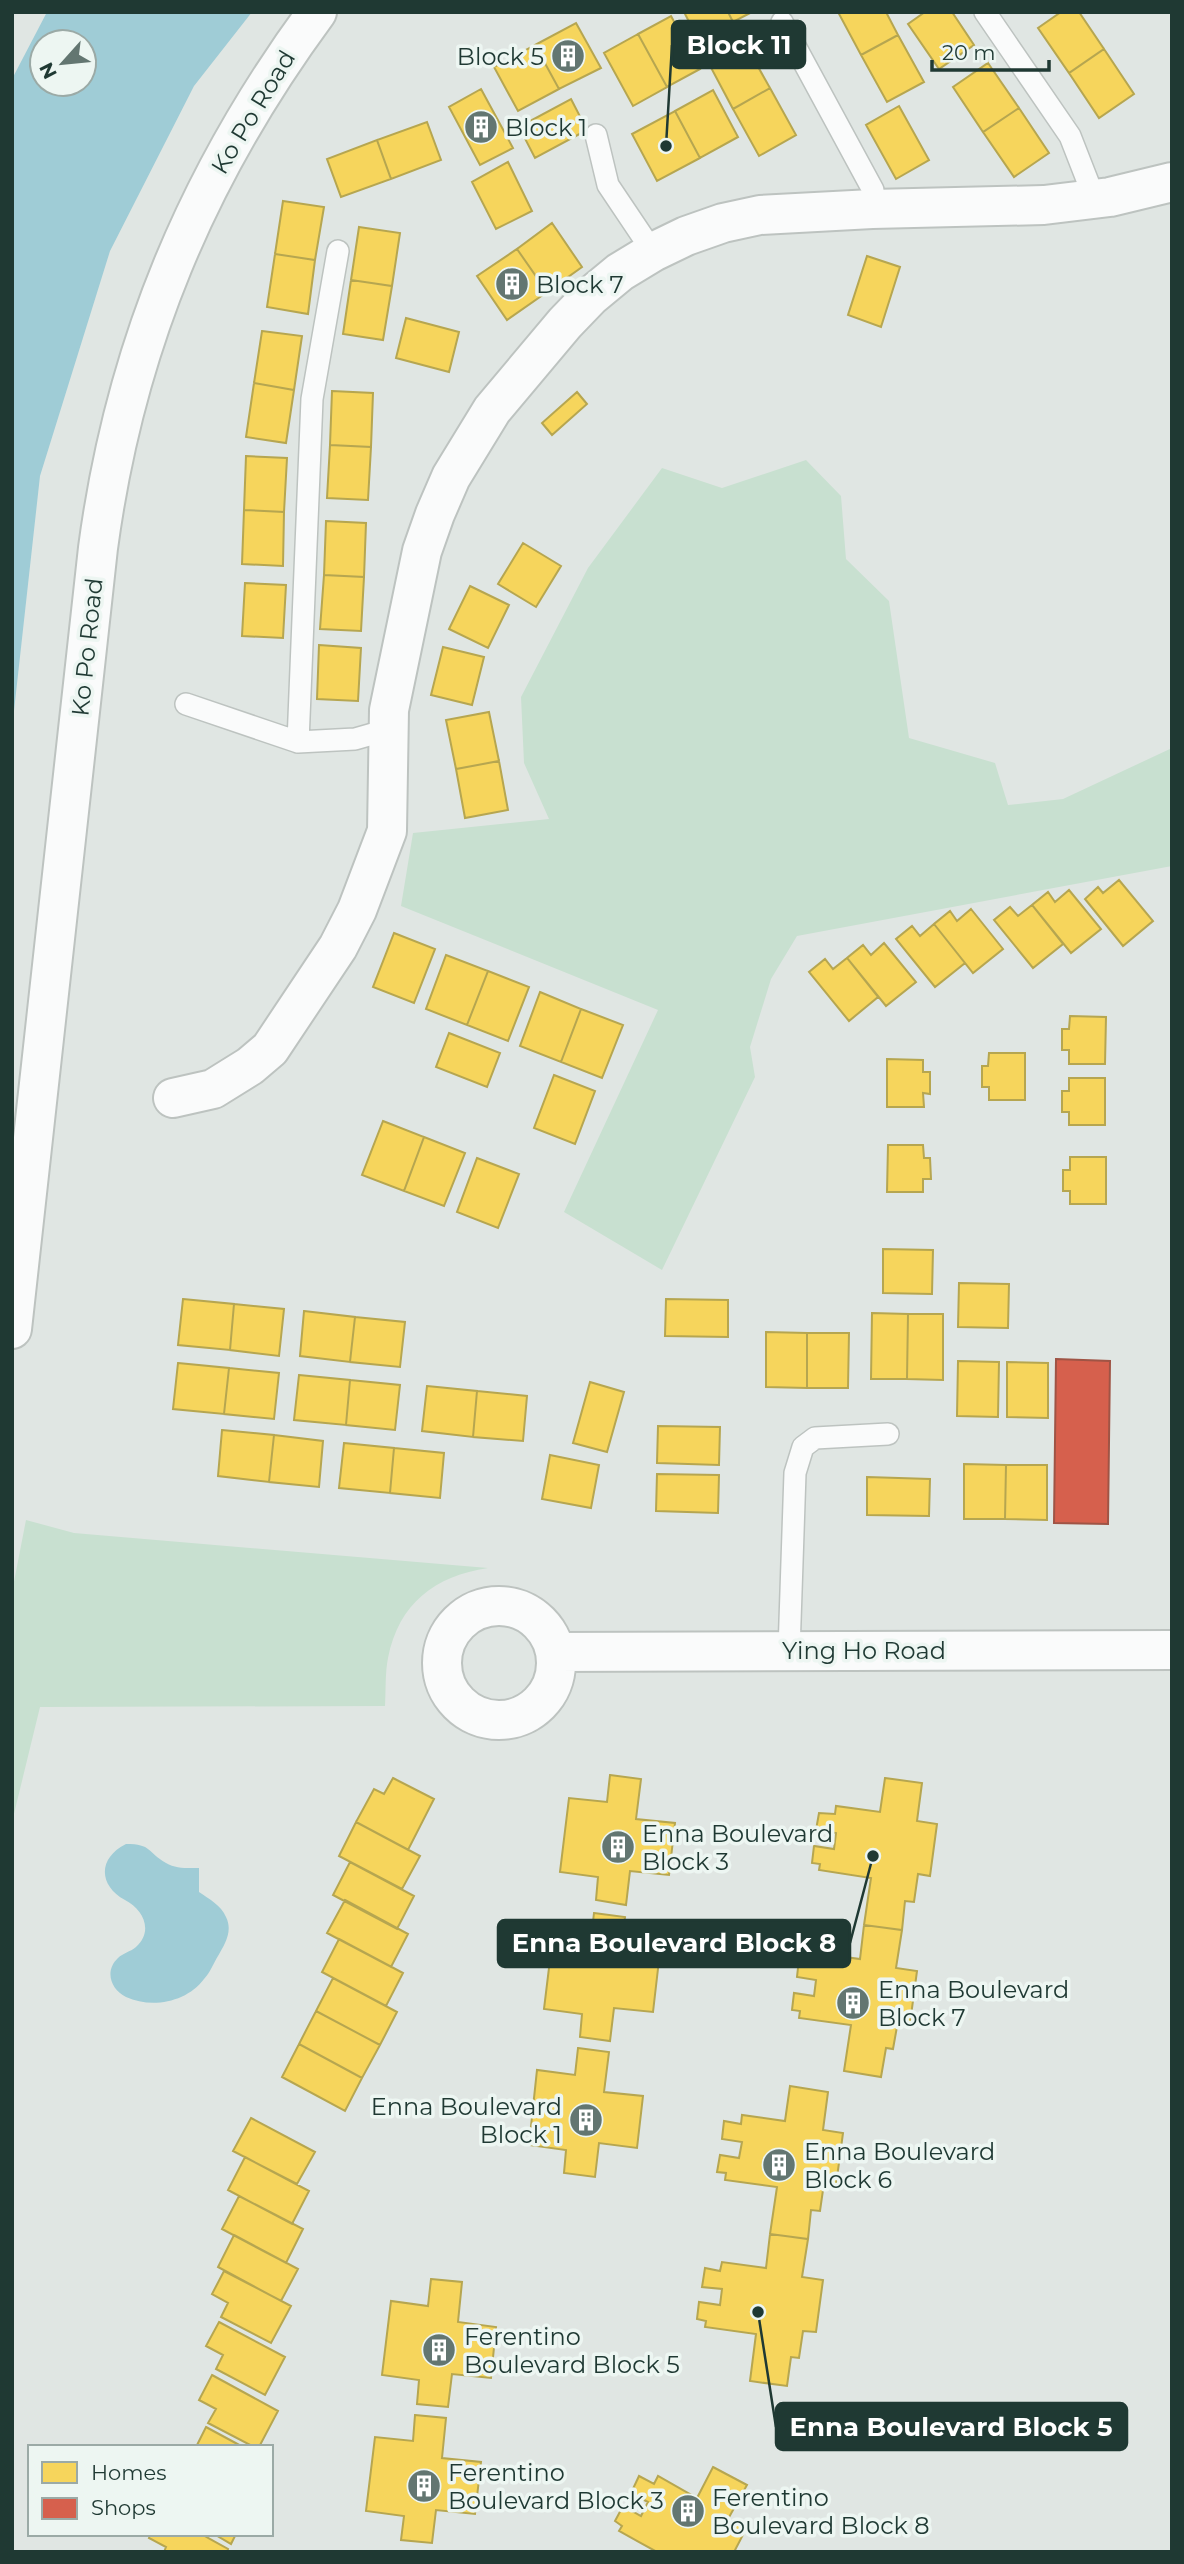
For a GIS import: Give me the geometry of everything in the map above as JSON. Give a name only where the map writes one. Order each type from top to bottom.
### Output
[{"type":"street","name":"Ko Po Road","points":[[12,1329],[98,548],[113,453],[147,329],[191,221],[254,104],[317,12]]},
{"type":"street","points":[[173,1098],[213,1089],[250,1066],[270,1049],[338,947],[357,911],[387,831],[389,710],[422,551],[435,514],[464,454],[492,410],[591,296],[620,272],[653,252],[699,232],[760,215],[872,209],[1031,206],[1095,200],[1172,181]]},
{"type":"street","name":"Ying Ho Road","points":[[556,1652],[1172,1650]]},
{"type":"lane","points":[[985,12],[1070,136],[1095,200]]},
{"type":"lane","points":[[782,22],[873,190],[872,209]]},
{"type":"lane","points":[[596,135],[608,185],[653,252]]},
{"type":"lane","points":[[298,742],[312,399],[338,251]]},
{"type":"lane","points":[[187,704],[298,742],[355,739],[390,729]]},
{"type":"lane","points":[[789,1651],[795,1473],[803,1447],[815,1438],[888,1434]]},
{"type":"green space","points":[[806,460],[841,496],[846,559],[889,601],[909,738],[995,763],[1008,805],[1063,799],[1172,748],[1172,866],[797,936],[771,979],[750,1047],[755,1077],[662,1270],[564,1212],[658,1010],[401,906],[413,833],[549,819],[524,763],[521,697],[588,568],[662,468],[722,488]]},
{"type":"green space","points":[[26,1520],[74,1533],[488,1568],[469,1572],[436,1585],[410,1607],[393,1639],[388,1658],[385,1706],[40,1707],[12,1822],[12,1592]]},
{"type":"water","points":[[47,12],[252,12],[194,86],[110,251],[40,476],[12,729],[12,79],[28,48],[28,98],[98,98],[98,28],[39,28]]},
{"type":"water","points":[[126,1844],[145,1847],[174,1866],[199,1868],[199,1892],[218,1906],[228,1922],[225,1942],[206,1977],[197,1987],[179,1998],[158,2003],[136,2001],[116,1990],[111,1980],[114,1963],[120,1956],[136,1947],[145,1927],[137,1909],[116,1894],[106,1879],[106,1864],[110,1857]]},
{"type":"building: Homes","points":[[684,12],[728,12],[733,22],[699,41]]},
{"type":"building: Homes","points":[[728,12],[752,12],[733,22]]},
{"type":"building: Homes","points":[[838,12],[886,12],[898,35],[861,55]]},
{"type":"building: Homes","points":[[925,12],[952,12],[974,45],[939,69],[908,24]]},
{"type":"building: Homes","points":[[1061,12],[1079,12],[1104,49],[1069,73],[1038,28]]},
{"type":"building: Homes","points":[[671,16],[700,69],[667,87],[638,34]]},
{"type":"building: Homes","name":"Block 5","points":[[576,23],[601,68],[559,89],[535,45]]},
{"type":"building: Homes","points":[[638,34],[667,87],[633,106],[604,53]]},
{"type":"building: Homes","points":[[898,35],[924,82],[887,102],[861,55]]},
{"type":"building: Homes","points":[[744,42],[770,88],[733,109],[708,62]]},
{"type":"building: Homes","points":[[535,45],[559,89],[518,111],[494,67]]},
{"type":"building: Homes","points":[[1104,49],[1134,94],[1099,118],[1069,73]]},
{"type":"building: Homes","points":[[988,63],[1019,108],[983,132],[953,87]]},
{"type":"building: Homes","points":[[770,88],[796,135],[759,156],[733,109]]},
{"type":"building: Homes","name":"Block 1","points":[[481,89],[513,148],[480,165],[449,107]]},
{"type":"building: Homes","points":[[713,90],[738,137],[700,158],[675,111]]},
{"type":"building: Homes","points":[[571,99],[587,130],[535,158],[519,127]]},
{"type":"building: Homes","points":[[899,106],[929,160],[896,179],[866,125]]},
{"type":"building: Homes","points":[[1019,108],[1049,153],[1014,177],[983,132]]},
{"type":"building: Homes","points":[[675,111],[700,158],[657,181],[632,134]]},
{"type":"building: Homes","points":[[427,122],[441,160],[391,179],[377,140]]},
{"type":"building: Homes","points":[[377,140],[391,179],[341,197],[327,159]]},
{"type":"building: Homes","points":[[508,162],[532,211],[496,229],[472,182]]},
{"type":"building: Homes","points":[[283,201],[324,207],[315,260],[275,254]]},
{"type":"building: Homes","points":[[552,223],[582,267],[547,292],[517,249]]},
{"type":"building: Homes","points":[[359,227],[400,233],[392,286],[351,280]]},
{"type":"building: Homes","name":"Block 7","points":[[517,249],[547,292],[507,320],[477,276]]},
{"type":"building: Homes","points":[[275,254],[315,260],[308,314],[267,307]]},
{"type":"building: Homes","points":[[867,256],[900,267],[881,327],[848,315]]},
{"type":"building: Homes","points":[[351,280],[392,286],[383,340],[343,334]]},
{"type":"building: Homes","points":[[406,318],[459,332],[449,372],[396,358]]},
{"type":"building: Homes","points":[[262,331],[302,336],[294,390],[254,383]]},
{"type":"building: Homes","points":[[254,383],[294,390],[286,443],[246,437]]},
{"type":"building: Homes","points":[[332,391],[373,393],[371,447],[330,445]]},
{"type":"building: Homes","points":[[577,392],[587,404],[552,435],[542,423]]},
{"type":"building: Homes","points":[[330,445],[371,447],[368,500],[327,498]]},
{"type":"building: Homes","points":[[246,456],[287,458],[284,512],[244,510]]},
{"type":"building: Homes","points":[[244,510],[284,512],[283,566],[242,564]]},
{"type":"building: Homes","points":[[326,521],[366,523],[364,577],[324,575]]},
{"type":"building: Homes","points":[[523,543],[561,566],[536,607],[498,584]]},
{"type":"building: Homes","points":[[324,575],[364,577],[361,631],[320,629]]},
{"type":"building: Homes","points":[[245,583],[286,585],[283,638],[242,636]]},
{"type":"building: Homes","points":[[470,586],[509,605],[488,648],[449,629]]},
{"type":"building: Homes","points":[[319,645],[361,648],[358,701],[317,699]]},
{"type":"building: Homes","points":[[443,647],[484,657],[472,705],[431,695]]},
{"type":"building: Homes","points":[[489,712],[499,761],[456,769],[446,720]]},
{"type":"building: Homes","points":[[499,761],[508,810],[465,818],[456,769]]},
{"type":"building: Homes","points":[[1119,880],[1153,921],[1123,946],[1085,899],[1098,887],[1103,893]]},
{"type":"building: Homes","points":[[1069,890],[1101,929],[1071,953],[1032,905],[1048,892],[1055,902]]},
{"type":"building: Homes","points":[[1032,905],[1063,944],[1033,968],[994,920],[1010,907],[1018,916]]},
{"type":"building: Homes","points":[[971,909],[1003,949],[973,973],[934,924],[950,911],[957,921]]},
{"type":"building: Homes","points":[[934,924],[965,963],[935,987],[896,939],[912,926],[920,936]]},
{"type":"building: Homes","points":[[394,933],[435,949],[414,1003],[373,987]]},
{"type":"building: Homes","points":[[884,943],[916,982],[886,1006],[847,958],[863,945],[871,955]]},
{"type":"building: Homes","points":[[446,955],[488,971],[467,1025],[426,1009]]},
{"type":"building: Homes","points":[[847,958],[878,997],[849,1021],[809,972],[825,959],[833,969]]},
{"type":"building: Homes","points":[[488,971],[529,987],[508,1041],[467,1025]]},
{"type":"building: Homes","points":[[540,992],[581,1009],[561,1062],[520,1046]]},
{"type":"building: Homes","points":[[581,1009],[623,1025],[602,1078],[561,1062]]},
{"type":"building: Homes","points":[[1070,1016],[1106,1017],[1105,1064],[1069,1064],[1069,1050],[1062,1050],[1062,1029],[1069,1029]]},
{"type":"building: Homes","points":[[449,1033],[500,1053],[487,1087],[436,1067]]},
{"type":"building: Homes","points":[[989,1053],[1025,1053],[1025,1100],[989,1100],[989,1087],[982,1087],[982,1066],[988,1066]]},
{"type":"building: Homes","points":[[887,1059],[923,1060],[923,1072],[930,1072],[930,1094],[923,1093],[924,1107],[887,1107]]},
{"type":"building: Homes","points":[[554,1075],[595,1091],[575,1144],[534,1128]]},
{"type":"building: Homes","points":[[1069,1078],[1105,1078],[1105,1125],[1069,1125],[1069,1112],[1062,1112],[1062,1091],[1069,1091]]},
{"type":"building: Homes","points":[[383,1121],[424,1137],[404,1191],[362,1175]]},
{"type":"building: Homes","points":[[424,1137],[465,1153],[444,1206],[404,1191]]},
{"type":"building: Homes","points":[[888,1145],[923,1145],[924,1158],[930,1158],[931,1179],[923,1179],[923,1192],[887,1192]]},
{"type":"building: Homes","points":[[1070,1157],[1106,1157],[1106,1204],[1070,1204],[1070,1191],[1063,1191],[1063,1170],[1070,1170]]},
{"type":"building: Homes","points":[[477,1158],[519,1174],[498,1228],[457,1212]]},
{"type":"building: Homes","points":[[883,1249],[933,1250],[932,1294],[883,1293]]},
{"type":"building: Homes","points":[[959,1283],[1009,1284],[1008,1328],[958,1327]]},
{"type":"building: Homes","points":[[183,1299],[234,1304],[230,1350],[178,1345]]},
{"type":"building: Homes","points":[[666,1299],[728,1300],[728,1337],[665,1336]]},
{"type":"building: Homes","points":[[234,1304],[284,1309],[279,1356],[230,1350]]},
{"type":"building: Homes","points":[[304,1311],[355,1317],[350,1362],[300,1356]]},
{"type":"building: Homes","points":[[872,1313],[908,1314],[907,1379],[871,1379]]},
{"type":"building: Homes","points":[[908,1314],[943,1314],[943,1380],[907,1379]]},
{"type":"building: Homes","points":[[355,1317],[405,1322],[400,1367],[350,1362]]},
{"type":"building: Homes","points":[[766,1332],[807,1333],[807,1388],[766,1387]]},
{"type":"building: Homes","points":[[807,1333],[849,1333],[848,1388],[807,1388]]},
{"type":"building: Homes","points":[[958,1361],[999,1362],[998,1417],[957,1416]]},
{"type":"building: Homes","points":[[1007,1362],[1048,1363],[1048,1418],[1007,1417]]},
{"type":"building: Homes","points":[[178,1363],[229,1368],[224,1414],[173,1409]]},
{"type":"building: Homes","points":[[229,1368],[279,1373],[274,1419],[224,1414]]},
{"type":"building: Homes","points":[[299,1375],[350,1380],[346,1425],[294,1420]]},
{"type":"building: Homes","points":[[350,1380],[400,1385],[395,1430],[346,1425]]},
{"type":"building: Homes","points":[[590,1382],[624,1392],[607,1452],[573,1443]]},
{"type":"building: Homes","points":[[427,1386],[477,1391],[473,1437],[422,1431]]},
{"type":"building: Homes","points":[[477,1391],[527,1396],[523,1441],[473,1437]]},
{"type":"building: Homes","points":[[658,1426],[720,1427],[719,1465],[657,1463]]},
{"type":"building: Homes","points":[[222,1430],[274,1435],[269,1482],[218,1476]]},
{"type":"building: Homes","points":[[274,1435],[323,1441],[319,1487],[269,1482]]},
{"type":"building: Homes","points":[[344,1443],[394,1448],[390,1493],[339,1488]]},
{"type":"building: Homes","points":[[394,1448],[444,1453],[440,1498],[390,1493]]},
{"type":"building: Homes","points":[[550,1455],[599,1465],[591,1508],[542,1499]]},
{"type":"building: Homes","points":[[964,1464],[1006,1465],[1005,1519],[964,1519]]},
{"type":"building: Homes","points":[[1006,1465],[1047,1465],[1047,1520],[1005,1519]]},
{"type":"building: Homes","points":[[657,1474],[719,1475],[718,1513],[656,1511]]},
{"type":"building: Homes","points":[[867,1477],[930,1479],[929,1516],[867,1515]]},
{"type":"building: Homes","name":"Enna Boulevard Block 3","points":[[610,1775],[641,1779],[636,1819],[675,1823],[669,1875],[630,1871],[626,1905],[596,1900],[598,1877],[560,1872],[569,1798],[607,1802]]},
{"type":"building: Homes","points":[[393,1778],[434,1799],[408,1850],[356,1822],[374,1789],[384,1794]]},
{"type":"building: Homes","points":[[885,1778],[922,1783],[917,1821],[937,1824],[930,1876],[918,1874],[914,1902],[905,1901],[902,1930],[864,1925],[871,1878],[819,1870],[820,1864],[812,1863],[814,1846],[834,1849],[836,1833],[816,1830],[819,1813],[835,1814],[836,1806],[880,1812]]},
{"type":"building: Homes","points":[[356,1822],[420,1856],[402,1889],[339,1856]]},
{"type":"building: Homes","points":[[350,1862],[414,1896],[397,1929],[333,1895]]},
{"type":"building: Homes","points":[[345,1900],[408,1934],[391,1967],[327,1933]]},
{"type":"building: Homes","points":[[594,1913],[625,1917],[620,1956],[659,1960],[653,2012],[614,2008],[610,2041],[580,2037],[582,2014],[544,2009],[553,1935],[591,1939]]},
{"type":"building: Homes","name":"Enna Boulevard Block 7","points":[[864,1925],[902,1930],[896,1968],[917,1971],[910,2023],[898,2021],[893,2049],[886,2048],[881,2077],[844,2071],[851,2025],[799,2018],[800,2011],[792,2010],[794,1993],[814,1996],[816,1980],[797,1977],[799,1959],[815,1962],[816,1953],[860,1959]]},
{"type":"building: Homes","points":[[339,1939],[403,1973],[386,2006],[322,1972]]},
{"type":"building: Homes","points":[[333,1978],[397,2012],[380,2045],[316,2011]]},
{"type":"building: Homes","points":[[316,2011],[380,2045],[362,2078],[299,2044]]},
{"type":"building: Homes","points":[[299,2044],[362,2078],[345,2111],[282,2077]]},
{"type":"building: Homes","name":"Enna Boulevard Block 1","points":[[578,2048],[609,2052],[604,2092],[643,2096],[637,2148],[599,2143],[595,2177],[564,2173],[566,2150],[529,2145],[537,2070],[575,2075]]},
{"type":"building: Homes","name":"Enna Boulevard Block 6","points":[[790,2086],[828,2092],[823,2130],[843,2133],[836,2185],[824,2183],[820,2211],[811,2210],[808,2239],[770,2234],[777,2187],[725,2180],[726,2173],[717,2172],[720,2155],[739,2158],[742,2142],[722,2139],[724,2121],[741,2124],[742,2115],[785,2121]]},
{"type":"building: Homes","points":[[251,2118],[315,2152],[297,2184],[233,2151]]},
{"type":"building: Homes","points":[[245,2157],[309,2191],[292,2224],[228,2190]]},
{"type":"building: Homes","points":[[239,2196],[303,2229],[286,2263],[222,2229]]},
{"type":"building: Homes","points":[[770,2234],[808,2239],[802,2277],[823,2280],[816,2332],[803,2331],[799,2358],[791,2357],[787,2386],[750,2381],[756,2334],[705,2327],[706,2321],[697,2319],[699,2302],[720,2305],[722,2289],[702,2287],[705,2268],[720,2271],[722,2262],[766,2268]]},
{"type":"building: Homes","points":[[234,2235],[298,2269],[281,2301],[218,2267]]},
{"type":"building: Homes","points":[[224,2271],[291,2306],[271,2343],[221,2317],[228,2303],[212,2294]]},
{"type":"building: Homes","name":"Ferentino Boulevard Block 5","points":[[431,2279],[462,2282],[458,2322],[496,2327],[491,2378],[452,2374],[448,2407],[417,2404],[419,2380],[382,2375],[391,2301],[428,2306]]},
{"type":"building: Homes","points":[[219,2322],[285,2357],[265,2395],[216,2369],[223,2355],[206,2346]]},
{"type":"building: Homes","points":[[212,2375],[278,2411],[260,2445],[250,2445],[208,2423],[216,2409],[199,2400]]},
{"type":"building: Homes","name":"Ferentino Boulevard Block 3","points":[[415,2415],[446,2418],[442,2458],[481,2462],[475,2514],[436,2510],[432,2543],[401,2540],[404,2516],[366,2511],[375,2437],[413,2441]]},
{"type":"building: Homes","points":[[206,2427],[239,2445],[197,2445]]},
{"type":"building: Homes","name":"Ferentino Boulevard Block 8","points":[[713,2467],[747,2485],[728,2519],[746,2529],[734,2552],[657,2552],[619,2531],[622,2526],[615,2521],[623,2506],[641,2516],[648,2502],[631,2493],[639,2476],[654,2484],[658,2476],[697,2498]]},
{"type":"building: Homes","points":[[205,2536],[228,2549],[227,2552],[164,2552],[166,2547],[149,2538]]},
{"type":"building: Homes","points":[[217,2536],[235,2536],[231,2544]]},
{"type":"building: Shops","points":[[1056,1359],[1110,1361],[1108,1524],[1054,1523]]},
{"type":"place","name":"Block 5","points":[[568,56]]},
{"type":"place","name":"Block 1","points":[[481,127]]},
{"type":"place","name":"Block 11","points":[[666,146]]},
{"type":"place","name":"Block 7","points":[[512,284]]},
{"type":"place","name":"Enna Boulevard Block 3","points":[[618,1847]]},
{"type":"place","name":"Enna Boulevard Block 8","points":[[873,1856]]},
{"type":"place","name":"Enna Boulevard Block 7","points":[[853,2003]]},
{"type":"place","name":"Enna Boulevard Block 1","points":[[586,2120]]},
{"type":"place","name":"Enna Boulevard Block 6","points":[[779,2165]]},
{"type":"place","name":"Enna Boulevard Block 5","points":[[758,2312]]},
{"type":"place","name":"Ferentino Boulevard Block 5","points":[[439,2350]]},
{"type":"place","name":"Ferentino Boulevard Block 3","points":[[424,2486]]},
{"type":"place","name":"Ferentino Boulevard Block 8","points":[[688,2511]]}]
